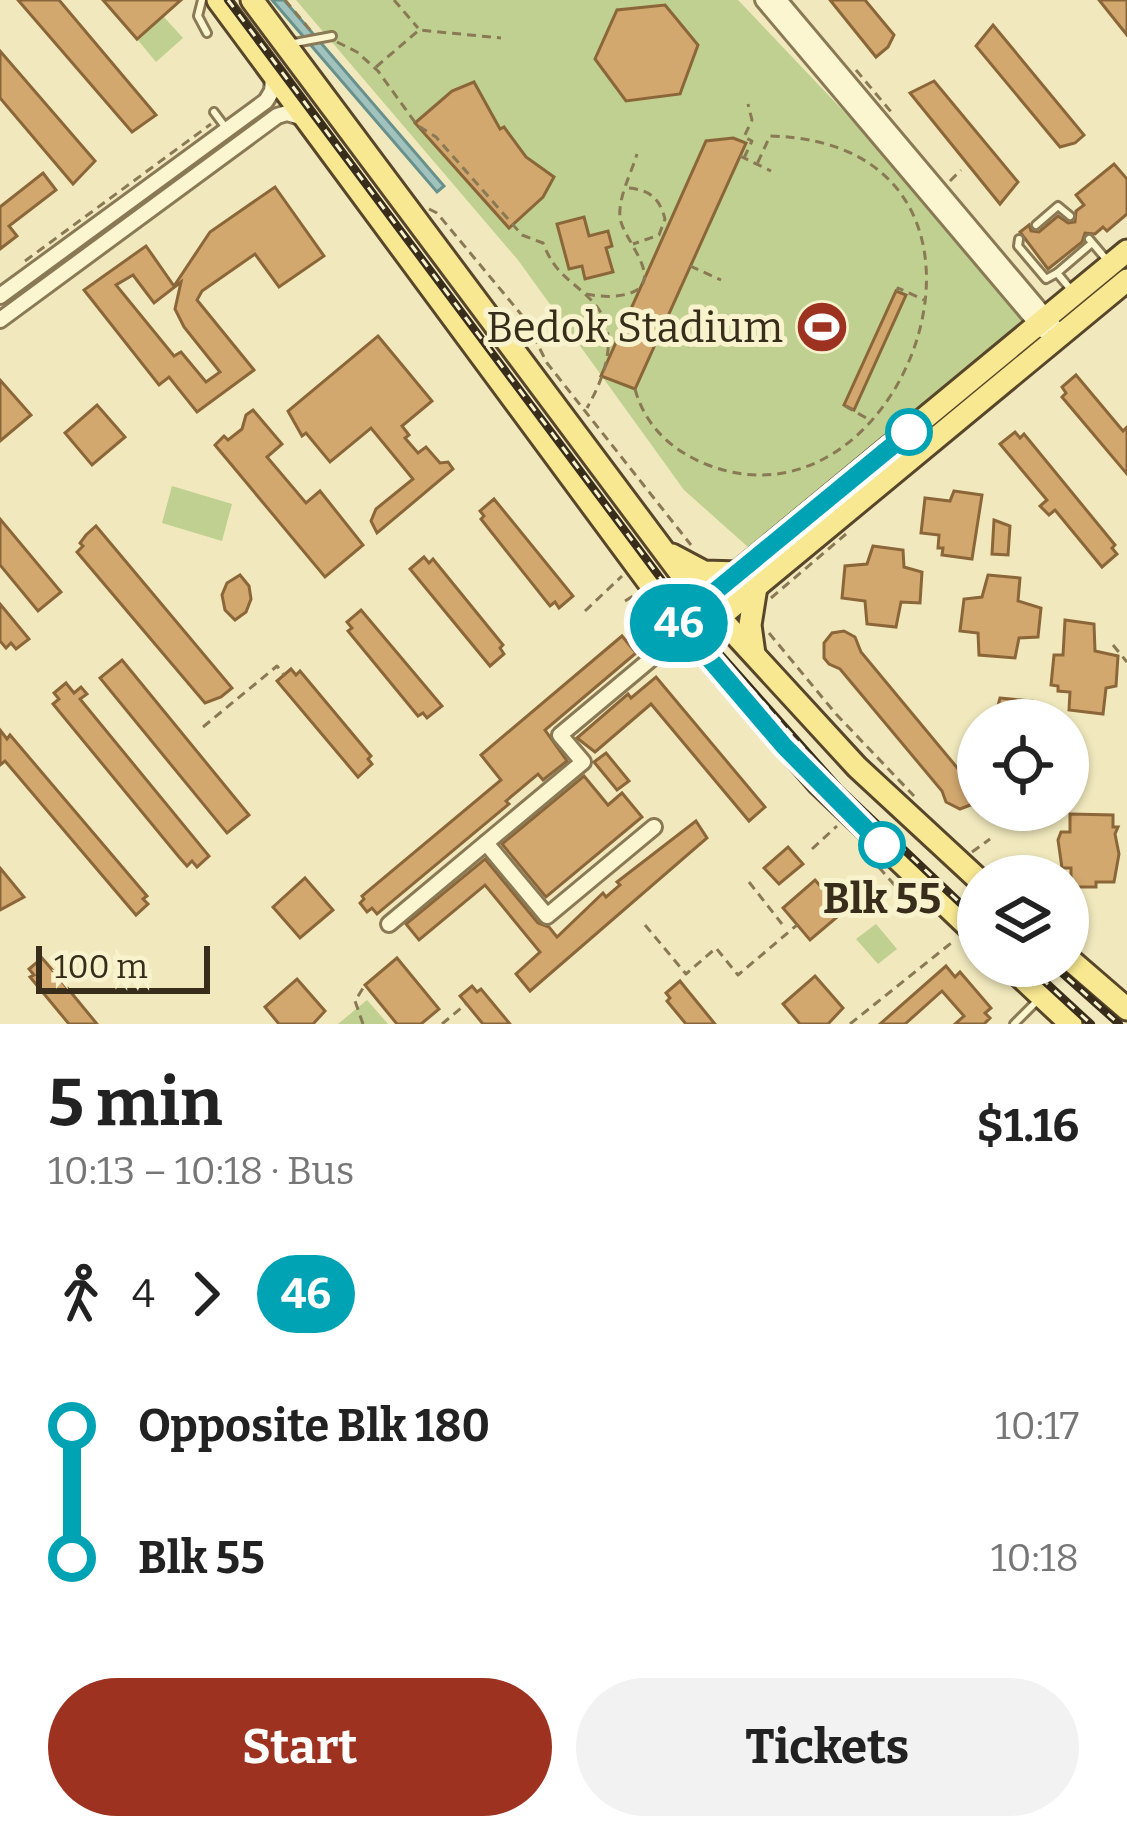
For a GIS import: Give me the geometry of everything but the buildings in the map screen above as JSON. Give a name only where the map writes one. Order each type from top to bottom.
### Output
[{"type":"main road","points":[[218,0],[682,633],[784,746],[957,923]]},
{"type":"main road","points":[[252,0],[661,549],[857,767],[965,855]]},
{"type":"main road","points":[[682,633],[712,609],[754,588],[1122,266]]},
{"type":"main road","points":[[1050,331],[1076,295],[1122,266]]},
{"type":"main road","points":[[661,549],[704,572],[754,588]]},
{"type":"main road","points":[[754,588],[750,625],[754,655]]},
{"type":"main road","points":[[1089,977],[1127,1010]]},
{"type":"main road","points":[[1032,987],[1071,1024]]},
{"type":"street","points":[[763,0],[995,265]]},
{"type":"street","points":[[779,0],[1050,331]]},
{"type":"street","points":[[0,296],[220,120],[270,96],[272,74]]},
{"type":"street","points":[[0,320],[277,116],[287,112],[304,118]]},
{"type":"street","points":[[389,924],[583,762],[560,735],[682,633]]},
{"type":"street","points":[[486,843],[547,916],[654,827]]},
{"type":"lane","points":[[202,0],[198,16],[207,33]]},
{"type":"lane","points":[[286,45],[332,37]]},
{"type":"lane","points":[[1036,225],[1058,206],[1070,216]]},
{"type":"lane","points":[[995,265],[1018,242],[1046,279],[1091,241],[1122,266]]},
{"type":"lane","points":[[1057,273],[1076,295]]},
{"type":"lane","points":[[1014,1024],[1042,997]]},
{"type":"path","points":[[285,0],[317,39]]},
{"type":"path","points":[[394,0],[419,29],[500,38]]},
{"type":"path","points":[[375,68],[419,29]]},
{"type":"path","points":[[332,37],[375,68],[417,125],[436,137],[522,235],[543,243],[560,275],[602,316],[608,339],[605,370],[586,411]]},
{"type":"path","points":[[748,104],[752,120],[744,137],[752,141],[742,157],[771,171]]},
{"type":"path","points":[[17,267],[220,120]]},
{"type":"path","points":[[635,389],[648,419],[670,444],[706,464],[739,474],[772,474],[811,462],[847,441],[870,420],[908,370],[921,333],[926,257],[915,222],[895,190],[875,169],[840,146],[798,137],[770,136],[757,164]]},
{"type":"path","points":[[584,294],[621,296],[640,290],[645,275],[620,218],[637,154]]},
{"type":"path","points":[[948,182],[961,170]]},
{"type":"path","points":[[627,187],[652,195],[665,219],[659,235],[631,244]]},
{"type":"path","points":[[422,207],[436,213],[498,285],[525,319],[547,363],[698,550]]},
{"type":"path","points":[[690,266],[721,280]]},
{"type":"path","points":[[897,291],[926,300]]},
{"type":"path","points":[[660,334],[690,346]]},
{"type":"path","points":[[845,406],[870,420]]},
{"type":"path","points":[[754,588],[826,554]]},
{"type":"path","points":[[585,611],[618,582],[622,571]]},
{"type":"path","points":[[764,623],[778,647],[836,714],[922,805]]},
{"type":"path","points":[[1113,645],[1127,662]]},
{"type":"path","points":[[203,727],[277,666],[284,675]]},
{"type":"path","points":[[812,849],[849,814]]},
{"type":"path","points":[[980,855],[990,838]]},
{"type":"path","points":[[962,845],[969,855]]},
{"type":"path","points":[[882,889],[889,880],[910,895]]},
{"type":"path","points":[[749,882],[782,924]]},
{"type":"path","points":[[645,925],[686,974],[716,947],[738,975],[797,925]]},
{"type":"path","points":[[850,1024],[957,946]]},
{"type":"path","points":[[363,1024],[355,1001],[365,985]]},
{"type":"path","points":[[442,1024],[466,1004]]},
{"type":"green space","points":[[296,0],[738,0],[852,120],[1027,321],[748,547],[684,490],[518,260]]},
{"type":"green space","points":[[163,16],[183,38],[156,62],[137,39]]},
{"type":"green space","points":[[172,486],[232,504],[222,541],[162,523]]},
{"type":"green space","points":[[876,924],[897,949],[878,964],[856,939]]},
{"type":"green space","points":[[367,1000],[388,1024],[338,1024]]},
{"type":"water","points":[[272,0],[284,0],[444,186],[437,192]]},
{"type":"railway","points":[[228,0],[703,635],[840,789],[957,900]]},
{"type":"railway","points":[[1051,987],[1091,1024]]},
{"type":"railway","points":[[1078,987],[1119,1024]]},
{"type":"bus line","name":"46","points":[[882,845],[784,746],[678,622],[909,432]]},
{"type":"place","name":"Bedok Stadium","points":[[822,327]]},
{"type":"place","name":"Blk 55","points":[[882,845]]}]
